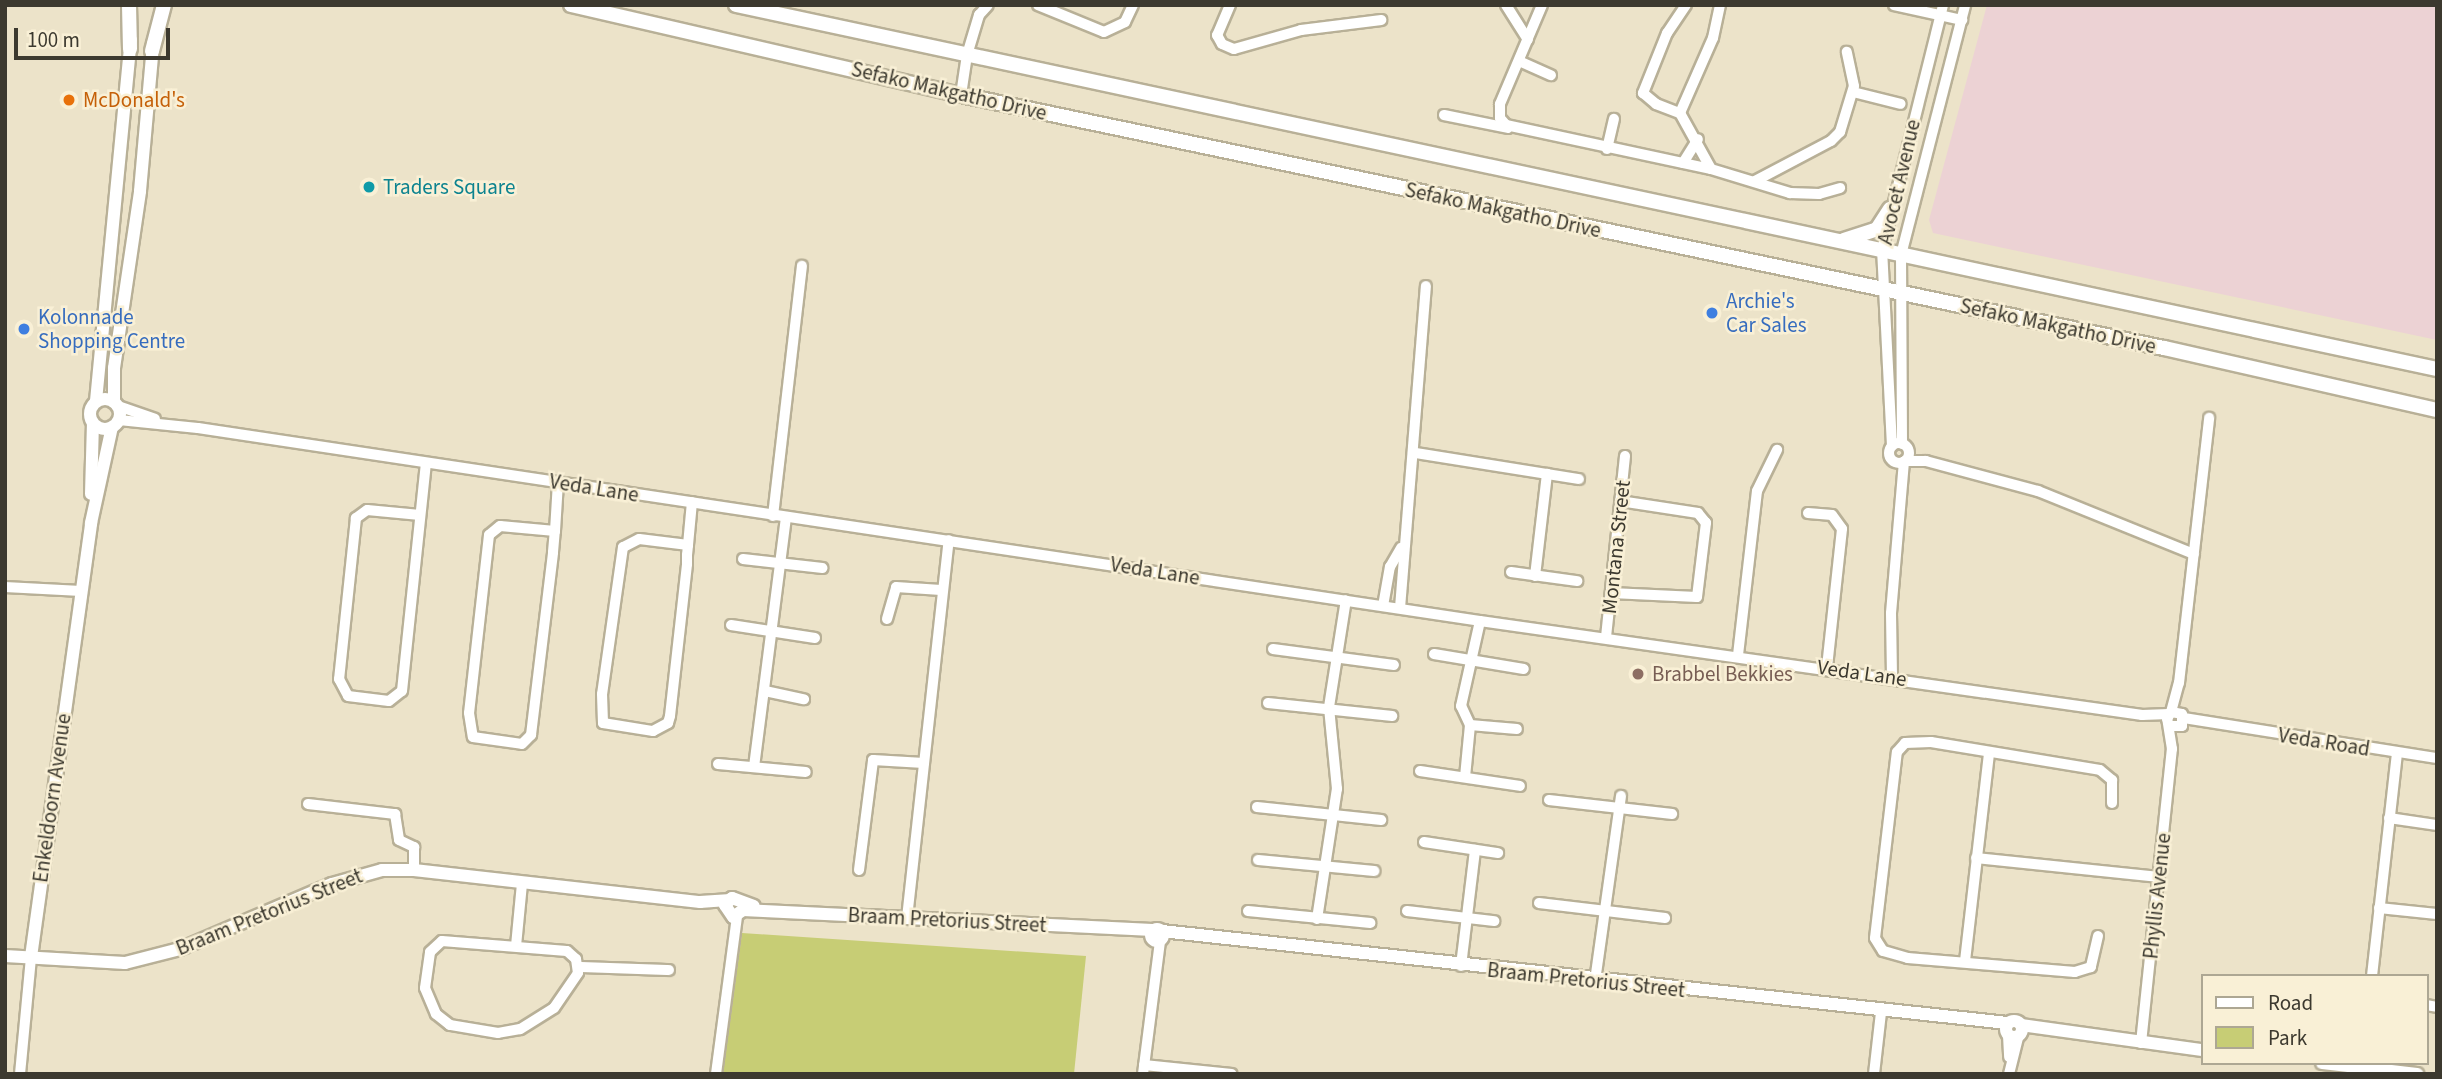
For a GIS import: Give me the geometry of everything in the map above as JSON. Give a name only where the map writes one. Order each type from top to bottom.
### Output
[{"type":"main road","points":[[130,50],[131,5]]},
{"type":"main road","points":[[152,51],[164,5]]},
{"type":"main road","name":"Sefako Makgatho Drive","points":[[571,5],[961,95],[1900,293],[2437,410]]},
{"type":"main road","name":"Sefako Makgatho Drive","points":[[736,5],[2437,369]]},
{"type":"main road","points":[[1825,239],[1846,240],[1870,233],[1886,220],[1890,209]]},
{"type":"street","points":[[116,404],[114,368],[140,191],[157,5]]},
{"type":"street","points":[[961,95],[967,55],[979,15],[988,5]]},
{"type":"street","points":[[1039,6],[1104,32],[1125,22],[1133,5]]},
{"type":"street","points":[[1230,5],[1217,35],[1222,44],[1234,49],[1322,26],[1381,20]]},
{"type":"street","points":[[1506,5],[1528,40]]},
{"type":"street","points":[[1514,129],[1502,121],[1499,112],[1542,5]]},
{"type":"street","points":[[1686,5],[1667,33],[1643,88],[1648,100],[1680,113],[1698,139],[1711,169]]},
{"type":"street","points":[[1680,113],[1713,38],[1720,5]]},
{"type":"street","points":[[1894,5],[1962,20]]},
{"type":"street","name":"Avocet Avenue","points":[[1901,454],[1882,290],[1882,250],[1890,209],[1943,5]]},
{"type":"street","name":"Avocet Avenue","points":[[1901,454],[1905,394],[1901,255],[1965,5]]},
{"type":"street","points":[[130,50],[96,401],[116,404],[169,423]]},
{"type":"street","points":[[1755,181],[1834,138],[1853,92],[1847,52]]},
{"type":"street","points":[[1519,61],[1551,75]]},
{"type":"street","points":[[1853,92],[1901,104]]},
{"type":"street","points":[[1444,115],[1711,169],[1804,195],[1840,188]]},
{"type":"street","points":[[1607,149],[1614,119]]},
{"type":"street","points":[[1683,163],[1698,139]]},
{"type":"street","points":[[773,516],[802,266]]},
{"type":"street","points":[[1400,608],[1401,548],[1416,453],[1426,286]]},
{"type":"street","name":"Enkeldoorn Avenue","points":[[91,523],[93,424],[89,412],[96,401]]},
{"type":"street","name":"Enkeldoorn Avenue","points":[[20,1074],[31,957],[81,591],[91,523],[115,424],[116,404]]},
{"type":"street","name":"Phyllis Avenue","points":[[2141,1043],[2209,418]]},
{"type":"street","points":[[93,424],[169,423]]},
{"type":"street","name":"Veda Lane","points":[[169,423],[426,464],[1480,621],[1738,655],[2141,715]]},
{"type":"street","points":[[1738,655],[1757,491],[1777,450]]},
{"type":"street","points":[[1416,453],[1579,479]]},
{"type":"street","points":[[1892,677],[1891,613],[1904,495],[1901,454],[2038,491],[2194,554]]},
{"type":"street","name":"Montana Street","points":[[1606,637],[1625,456]]},
{"type":"street","points":[[420,516],[367,510],[356,518],[339,679],[348,696],[389,701],[402,691],[426,464]]},
{"type":"street","points":[[1535,576],[1547,474]]},
{"type":"street","points":[[555,531],[500,526],[489,535],[469,713],[473,737],[512,744],[529,739],[555,531],[558,482]]},
{"type":"street","points":[[1611,593],[1697,597],[1706,523],[1698,513],[1620,501]]},
{"type":"street","points":[[688,545],[639,539],[622,547],[601,694],[603,723],[653,731],[668,723],[688,545],[692,502]]},
{"type":"street","points":[[1808,513],[1832,515],[1842,529],[1827,668]]},
{"type":"street","points":[[754,767],[774,631],[786,517]]},
{"type":"street","points":[[907,918],[941,590],[949,540]]},
{"type":"street","points":[[1383,606],[1390,567],[1401,548]]},
{"type":"street","points":[[743,559],[822,568]]},
{"type":"street","points":[[1511,572],[1577,582]]},
{"type":"street","points":[[5,587],[81,591]]},
{"type":"street","points":[[887,619],[895,587],[941,590]]},
{"type":"street","points":[[1317,919],[1337,780],[1329,707],[1346,600]]},
{"type":"street","points":[[1465,776],[1470,725],[1461,706],[1480,621]]},
{"type":"street","points":[[732,625],[815,638]]},
{"type":"street","points":[[1273,649],[1394,665]]},
{"type":"street","points":[[1434,654],[1524,669]]},
{"type":"street","points":[[765,691],[804,699]]},
{"type":"street","points":[[1268,703],[1329,707],[1392,716]]},
{"type":"street","name":"Veda Road","points":[[2141,715],[2437,758]]},
{"type":"street","points":[[1470,725],[1517,729]]},
{"type":"street","points":[[2098,936],[2094,961],[2082,971],[1889,954],[1878,946],[1875,934],[1897,752],[1905,743],[1919,741],[2107,773],[2112,780],[2112,803]]},
{"type":"street","points":[[2372,974],[2397,753]]},
{"type":"street","points":[[1965,961],[1989,754]]},
{"type":"street","points":[[859,870],[873,760],[924,762]]},
{"type":"street","points":[[718,764],[806,772]]},
{"type":"street","points":[[1420,771],[1520,786]]},
{"type":"street","points":[[1595,981],[1607,911],[1621,796]]},
{"type":"street","points":[[1549,800],[1672,814]]},
{"type":"street","points":[[308,804],[395,814],[399,839],[414,847],[414,870]]},
{"type":"street","points":[[1257,807],[1381,820]]},
{"type":"street","points":[[2389,818],[2437,825]]},
{"type":"street","points":[[1423,842],[1498,853]]},
{"type":"street","points":[[1461,966],[1475,850]]},
{"type":"street","points":[[1976,858],[2159,877]]},
{"type":"street","points":[[1258,860],[1374,871]]},
{"type":"street","name":"Braam Pretorius Street","points":[[5,956],[125,963],[189,945],[353,876],[414,870],[700,902],[733,909],[1129,931],[1157,936],[1185,935],[1987,1024],[2014,1031]]},
{"type":"street","points":[[516,946],[522,884]]},
{"type":"street","points":[[1539,903],[1665,918]]},
{"type":"street","points":[[2379,908],[2437,914]]},
{"type":"street","points":[[716,1074],[733,909]]},
{"type":"street","points":[[1248,911],[1370,923]]},
{"type":"street","points":[[1407,911],[1494,921]]},
{"type":"street","points":[[1157,936],[1143,1069],[1232,1074]]},
{"type":"street","points":[[442,941],[516,946],[571,953],[579,968],[572,986],[554,1008],[520,1029],[498,1033],[450,1025],[439,1018],[425,988],[433,946],[442,941]]},
{"type":"street","points":[[579,968],[669,970]]},
{"type":"street","points":[[1874,1074],[1881,1013]]},
{"type":"street","points":[[2009,1071],[2014,1031],[2038,1030],[2200,1050]]},
{"type":"street","points":[[2339,1065],[2417,1074]]},
{"type":"shaded area","points":[[1987,5],[2437,5],[2437,340],[1933,233],[1929,220]]},
{"type":"green space","points":[[742,933],[1086,956],[1074,1074],[723,1074]]},
{"type":"place","name":"McDonald's","points":[[69,100]]},
{"type":"place","name":"Traders Square","points":[[369,187]]},
{"type":"place","name":"Archie's Car Sales","points":[[1712,313]]},
{"type":"place","name":"Kolonnade Shopping Centre","points":[[24,329]]},
{"type":"place","name":"Brabbel Bekkies","points":[[1638,674]]}]
